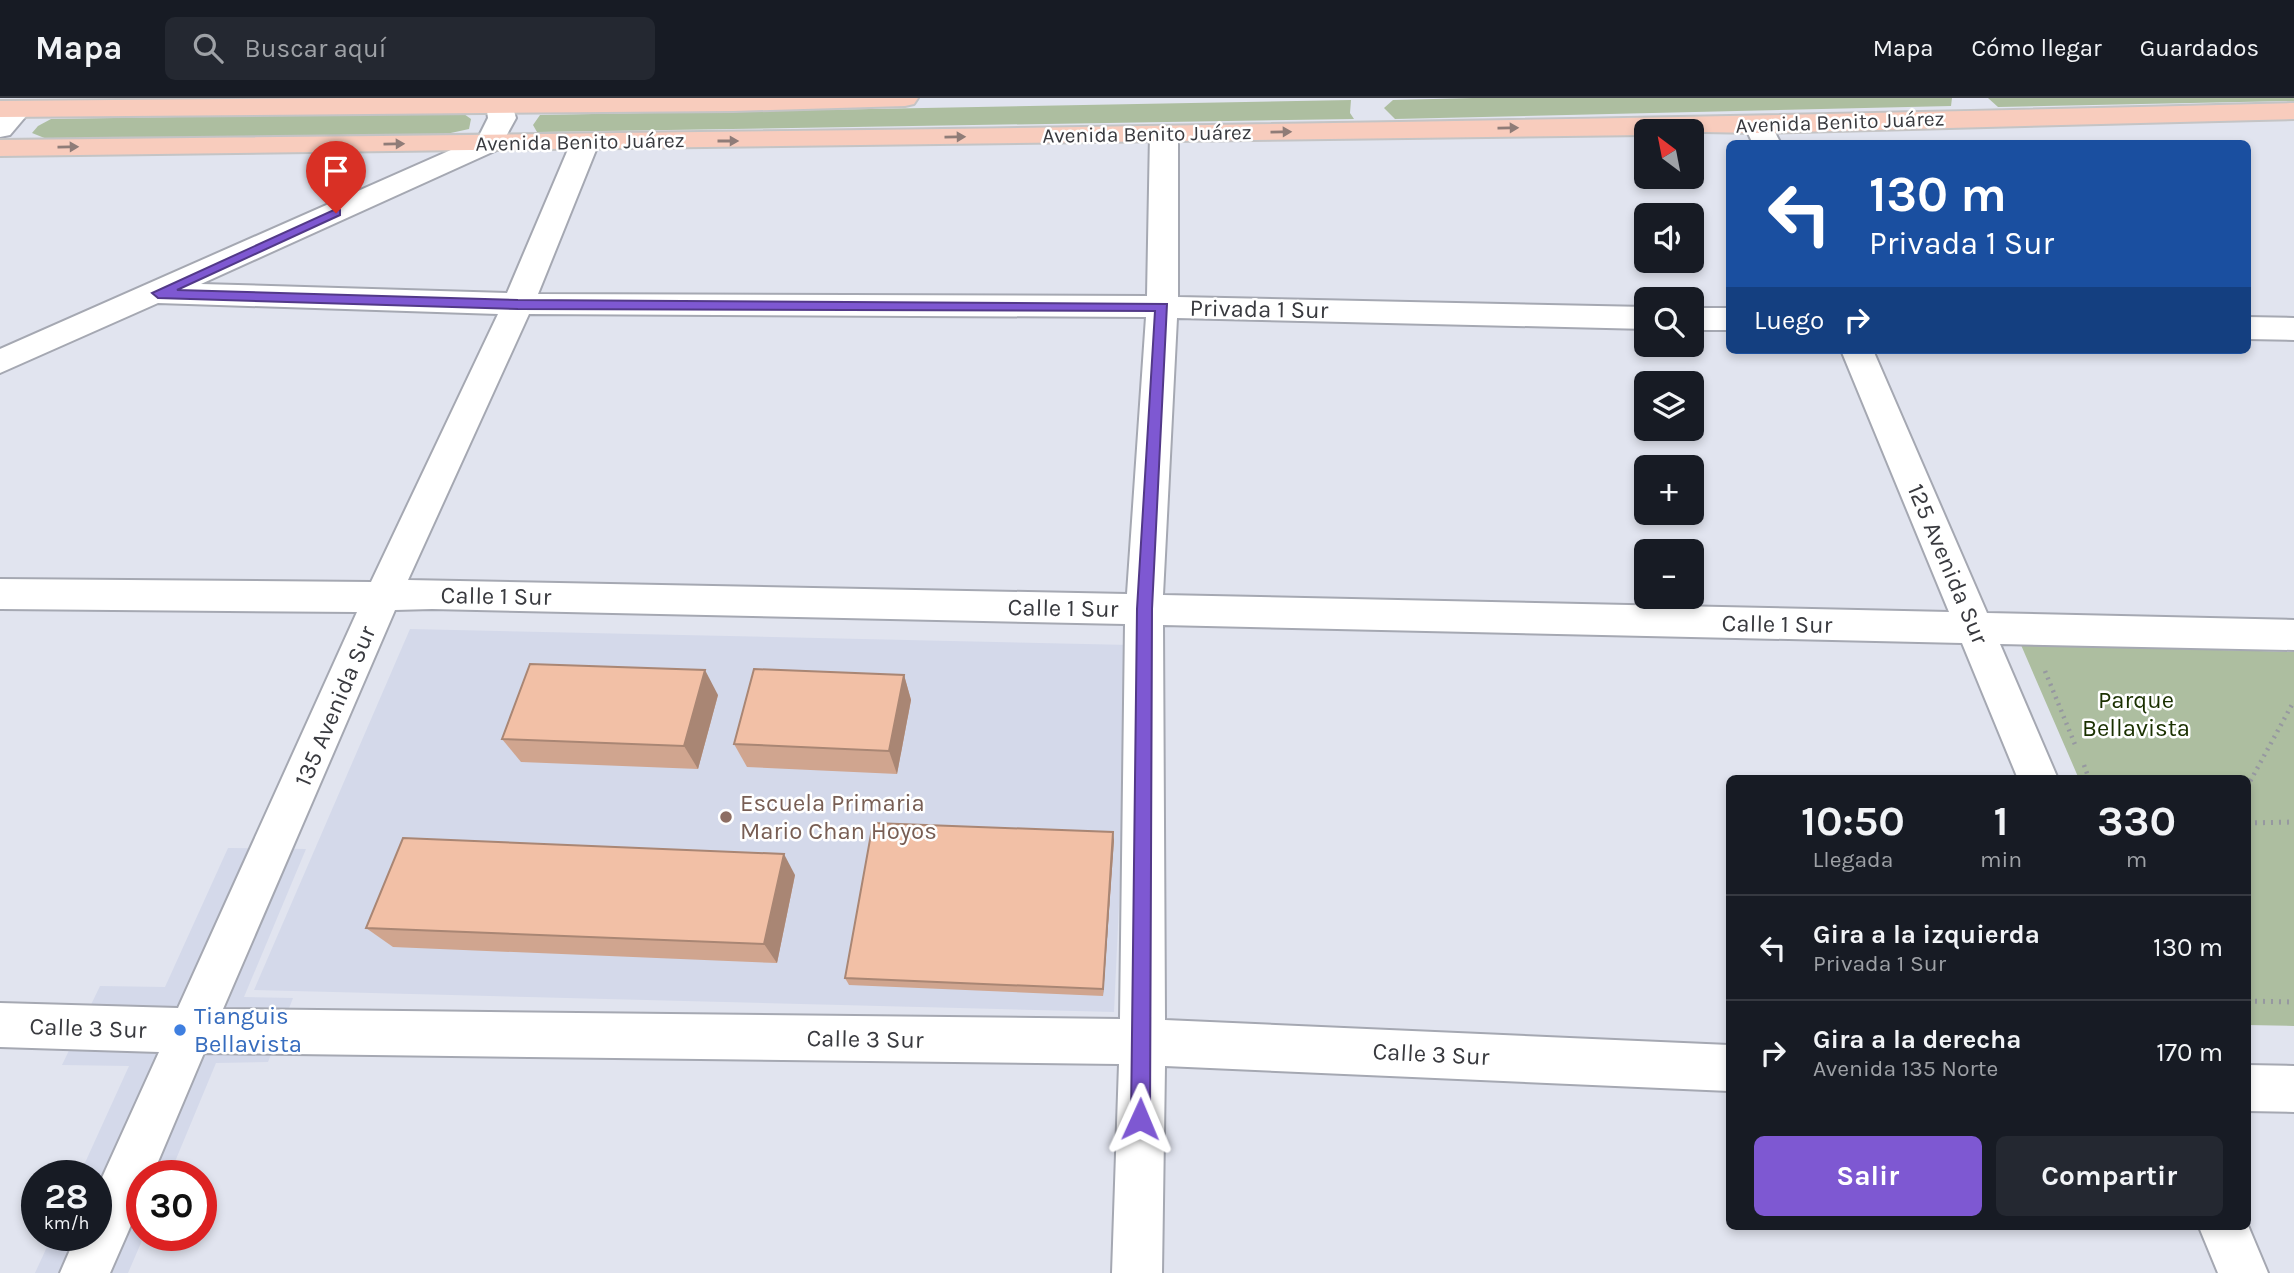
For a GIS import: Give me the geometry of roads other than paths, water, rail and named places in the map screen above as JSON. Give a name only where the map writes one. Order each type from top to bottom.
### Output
[{"type":"main road","name":"Avenida Benito Juárez","points":[[6,116],[501,101],[905,98]]},
{"type":"main road","points":[[1367,107],[1388,130]]},
{"type":"main road","name":"Avenida Benito Juárez","points":[[0,148],[489,144],[586,140],[1388,130],[1762,134],[1962,108],[2294,111]]},
{"type":"street","points":[[0,362],[489,144],[502,118],[501,101]]},
{"type":"street","points":[[1137,1273],[1142,1042],[1144,609],[1162,307],[1164,134]]},
{"type":"street","name":"135 Avenida Sur","points":[[85,1273],[383,597],[518,304],[586,140]]},
{"type":"street","name":"Privada 1 Sur","points":[[158,293],[518,304],[1162,307],[1634,318]]},
{"type":"street","points":[[1704,319],[1726,319]]},
{"type":"street","points":[[2251,328],[2294,329]]},
{"type":"street","name":"125 Avenida Sur","points":[[1859,354],[2036,775]]},
{"type":"street","name":"Calle 1 Sur","points":[[0,594],[383,597],[432,594],[2294,635]]},
{"type":"street","name":"Calle 3 Sur","points":[[0,1025],[190,1030],[1142,1042],[1726,1068]]},
{"type":"street","points":[[2251,1088],[2294,1089]]},
{"type":"street","points":[[2225,1230],[2243,1273]]},
{"type":"place","name":"Escuela Primaria Mario Chan Hoyos","points":[[726,817]]},
{"type":"place","name":"Tianguis Bellavista","points":[[180,1030]]},
{"type":"park label","name":"Parque Bellavista","points":[[2136,714]]}]
